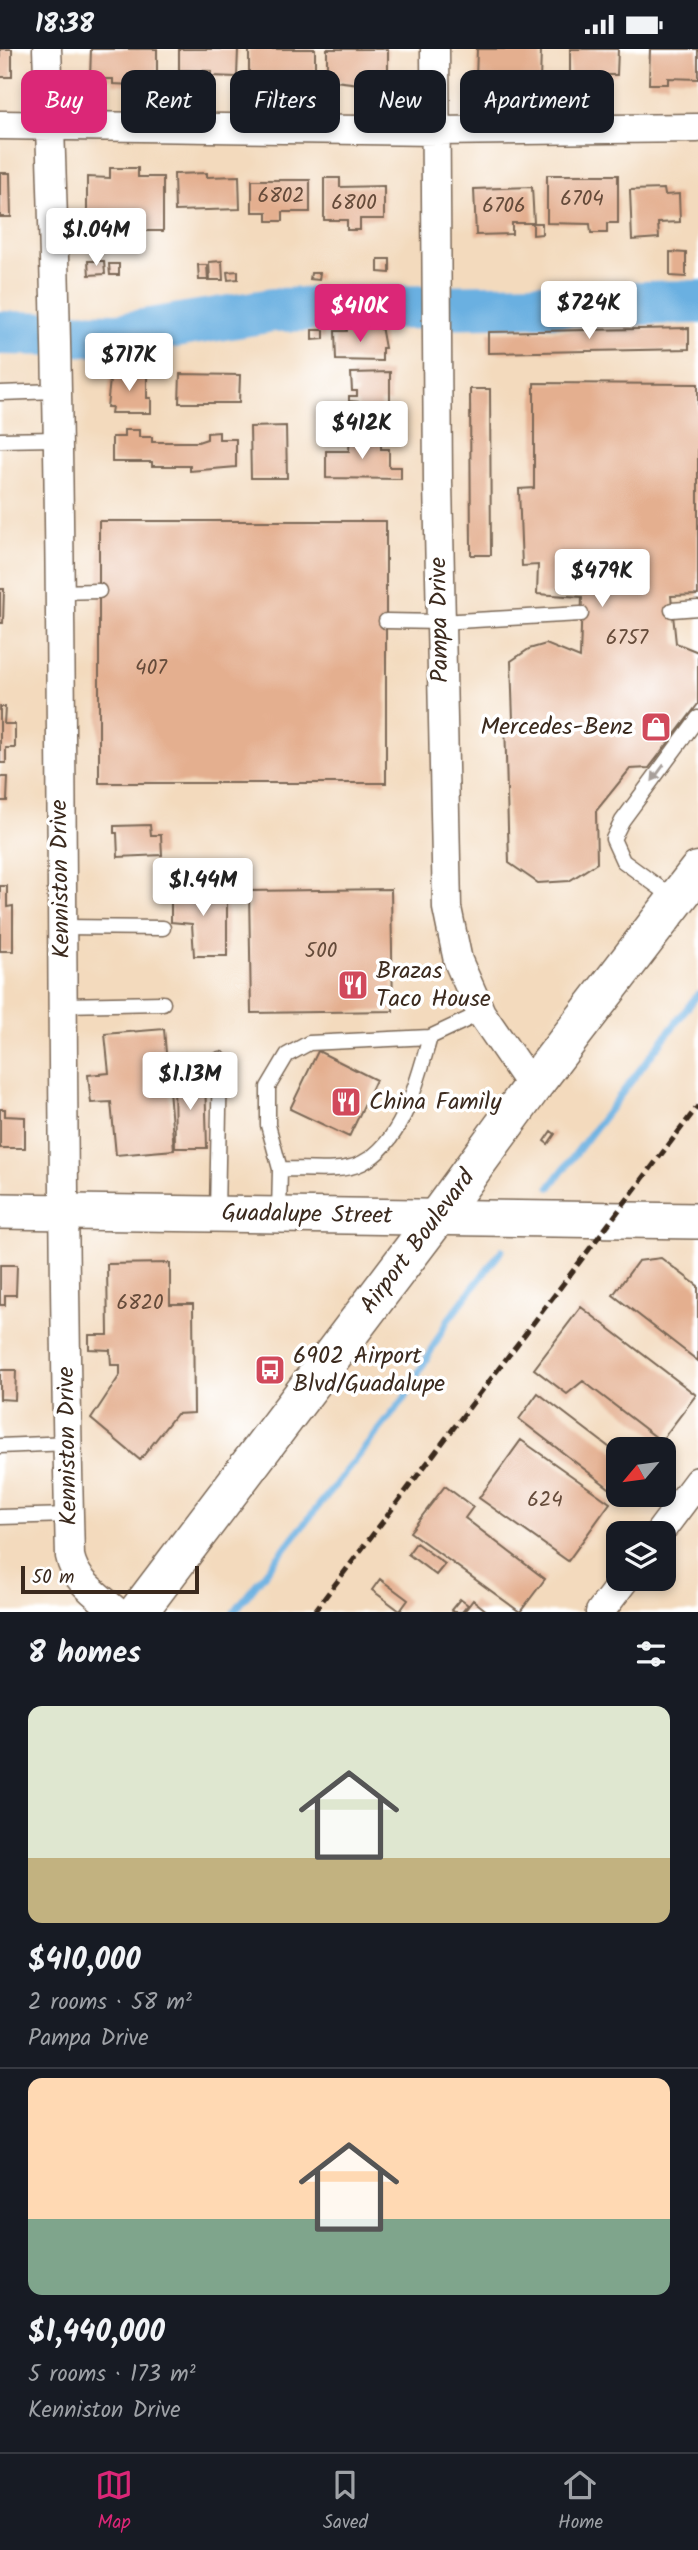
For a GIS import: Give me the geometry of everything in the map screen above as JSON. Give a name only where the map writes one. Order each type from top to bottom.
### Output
[{"type":"main road","name":"Airport Boulevard","points":[[138,1612],[687,885]]},
{"type":"street","name":"Kenniston Drive","points":[[47,49],[48,70]]},
{"type":"street","name":"Pampa Drive","points":[[435,49],[436,70]]},
{"type":"street","points":[[0,125],[21,125]]},
{"type":"street","points":[[107,127],[354,130]]},
{"type":"street","points":[[446,131],[698,128]]},
{"type":"street","name":"Kenniston Drive","points":[[50,133],[56,391],[63,1212],[69,1515],[73,1571],[117,1612]]},
{"type":"street","name":"Pampa Drive","points":[[437,133],[440,622],[447,908],[458,961],[481,1013],[532,1087]]},
{"type":"street","name":"Guadalupe Street","points":[[0,1210],[698,1221]]},
{"type":"street","points":[[668,1521],[698,1481]]},
{"type":"street","points":[[600,1612],[616,1591]]},
{"type":"lane","points":[[0,393],[56,391]]},
{"type":"lane","points":[[0,440],[56,439]]},
{"type":"lane","points":[[58,592],[99,591]]},
{"type":"lane","points":[[671,610],[698,608]]},
{"type":"lane","points":[[386,621],[440,622],[580,614]]},
{"type":"lane","points":[[687,885],[623,861],[613,839],[622,821],[698,718]]},
{"type":"lane","points":[[62,927],[163,928]]},
{"type":"lane","points":[[63,1005],[163,1003]]},
{"type":"lane","points":[[279,1214],[280,1169],[268,1125],[268,1087],[287,1055],[309,1044],[430,1037],[481,1013]]},
{"type":"lane","points":[[280,1169],[361,1164],[377,1150],[406,1114],[430,1037]]},
{"type":"lane","points":[[217,1213],[220,1059]]},
{"type":"lane","points":[[0,1446],[68,1443]]},
{"type":"lane","points":[[0,1517],[69,1515]]},
{"type":"building","points":[[0,49],[12,49],[12,77],[0,77]]},
{"type":"building","points":[[91,49],[157,49],[157,70],[121,70],[121,84],[113,84],[113,79],[107,79],[107,70],[90,70]]},
{"type":"building","points":[[179,49],[238,49],[237,70],[230,70],[230,77],[216,76],[216,70],[179,70]]},
{"type":"building","points":[[249,49],[315,49],[315,70],[249,70]]},
{"type":"building","points":[[327,49],[388,49],[388,70],[354,70],[354,83],[340,82],[340,70],[327,70]]},
{"type":"building","points":[[477,49],[541,49],[540,70],[476,70]]},
{"type":"building","points":[[570,49],[618,49],[617,75],[614,75],[614,70],[570,70]]},
{"type":"building","points":[[650,49],[698,49],[698,79],[668,78],[668,84],[649,84]]},
{"type":"building","points":[[110,168],[138,168],[138,177],[163,177],[163,231],[130,231],[130,222],[100,222],[100,211],[87,211],[87,177],[110,178]]},
{"type":"building","points":[[0,173],[10,173],[11,217],[0,217]]},
{"type":"building","points":[[207,173],[207,177],[239,176],[240,209],[175,211],[174,174]]},
{"type":"building","points":[[547,175],[618,175],[618,223],[607,223],[607,233],[591,233],[590,224],[547,223]]},
{"type":"building","points":[[324,178],[340,178],[340,187],[384,186],[384,219],[360,219],[360,230],[347,230],[347,220],[324,220]]},
{"type":"building","points":[[252,180],[310,180],[310,212],[283,212],[283,221],[267,221],[267,212],[252,212]]},
{"type":"building","points":[[532,187],[534,223],[512,223],[512,234],[476,235],[474,189]]},
{"type":"building","points":[[664,189],[665,195],[679,194],[680,222],[658,223],[659,238],[632,240],[630,190]]},
{"type":"building","points":[[533,223],[542,223],[542,234],[533,235]]},
{"type":"building","points":[[670,252],[686,253],[686,277],[670,276]]},
{"type":"building","points":[[378,259],[390,259],[390,273],[378,272]]},
{"type":"building","points":[[88,261],[104,261],[105,274],[89,275]]},
{"type":"building","points":[[222,261],[223,280],[210,280],[209,262]]},
{"type":"building","points":[[109,264],[119,264],[119,275],[110,275]]},
{"type":"building","points":[[198,265],[207,265],[208,280],[199,280]]},
{"type":"building","points":[[238,271],[238,279],[228,280],[227,272]]},
{"type":"building","points":[[311,273],[320,273],[319,280],[310,279]]},
{"type":"building","points":[[347,326],[381,326],[385,348],[382,348],[382,361],[336,360],[335,331],[347,331]]},
{"type":"building","points":[[689,328],[689,349],[488,353],[488,332]]},
{"type":"building","points":[[312,330],[324,330],[324,339],[312,340]]},
{"type":"building","points":[[111,371],[147,372],[147,398],[151,398],[151,413],[111,413],[112,407],[107,407]]},
{"type":"building","points":[[390,372],[390,402],[381,402],[381,413],[359,413],[358,402],[349,401],[349,396],[357,396],[357,391],[352,391],[351,373]]},
{"type":"building","points":[[180,374],[240,375],[239,403],[179,403]]},
{"type":"building","points":[[534,383],[698,384],[698,595],[671,596],[676,643],[698,652],[698,704],[649,768],[630,769],[596,811],[597,863],[569,881],[538,883],[509,863],[505,721],[513,720],[511,661],[529,649],[546,644],[580,658],[582,597],[537,594],[538,565],[522,566],[519,489],[534,488]]},
{"type":"building","points":[[470,389],[490,389],[491,555],[471,555]]},
{"type":"building","points":[[286,426],[287,478],[251,478],[250,427]]},
{"type":"building","points":[[124,430],[139,430],[139,437],[152,437],[152,442],[198,442],[207,439],[207,433],[219,432],[219,439],[236,439],[236,467],[190,471],[190,466],[112,462],[112,437],[124,437]]},
{"type":"building","points":[[350,436],[381,437],[381,449],[389,449],[389,467],[401,467],[401,479],[326,478],[326,451],[349,451]]},
{"type":"building","points":[[99,521],[386,521],[386,783],[99,783]]},
{"type":"building","points":[[0,589],[4,589],[3,623],[0,623]]},
{"type":"building","points":[[0,707],[5,707],[4,724],[15,724],[15,748],[6,748],[6,763],[0,763]]},
{"type":"building","points":[[0,777],[8,777],[7,801],[0,801]]},
{"type":"building","points":[[150,825],[151,835],[161,835],[162,855],[118,857],[114,826]]},
{"type":"building","points":[[0,886],[7,886],[7,907],[13,906],[13,951],[0,951]]},
{"type":"building","points":[[171,888],[227,888],[227,956],[194,956],[192,924],[171,922]]},
{"type":"building","points":[[391,889],[393,1011],[251,1013],[249,891]]},
{"type":"building","points":[[164,1029],[174,1150],[116,1155],[111,1102],[91,1103],[88,1075],[109,1073],[105,1034]]},
{"type":"building","points":[[318,1051],[376,1080],[349,1137],[290,1109]]},
{"type":"building","points":[[205,1076],[207,1148],[175,1148],[174,1077]]},
{"type":"building","points":[[0,1109],[5,1109],[5,1116],[25,1117],[25,1148],[0,1148]]},
{"type":"building","points":[[551,1131],[555,1134],[548,1144],[544,1141]]},
{"type":"building","points":[[661,1258],[698,1286],[698,1361],[613,1295],[638,1261]]},
{"type":"building","points":[[170,1263],[170,1304],[193,1304],[194,1413],[176,1414],[140,1460],[91,1419],[120,1375],[120,1365],[111,1365],[110,1350],[89,1349],[89,1335],[108,1335],[107,1264]]},
{"type":"building","points":[[0,1265],[17,1265],[16,1295],[5,1295],[5,1305],[0,1305]]},
{"type":"building","points":[[581,1307],[696,1395],[664,1437],[656,1437],[583,1381],[567,1394],[534,1369]]},
{"type":"building","points":[[0,1370],[16,1370],[15,1400],[0,1399]]},
{"type":"building","points":[[538,1393],[606,1445],[606,1486],[519,1419]]},
{"type":"building","points":[[521,1440],[606,1500],[607,1507],[568,1561],[479,1498]]},
{"type":"building","points":[[445,1486],[473,1507],[465,1518],[545,1579],[520,1612],[410,1532]]},
{"type":"building","points":[[416,1543],[445,1564],[436,1575],[408,1554]]},
{"type":"building","points":[[380,1579],[408,1600],[400,1611],[372,1590]]},
{"type":"building","points":[[460,1599],[468,1605],[462,1612],[453,1612],[451,1610]]},
{"type":"building","points":[[473,1600],[488,1612],[464,1612]]},
{"type":"waterway","points":[[0,333],[119,335],[273,310],[698,302]]},
{"type":"waterway","points":[[550,1187],[698,994]]},
{"type":"waterway","points":[[234,1612],[404,1399],[448,1320],[502,1250]]},
{"type":"railway","points":[[314,1612],[698,1106]]},
{"type":"place","name":"Mercedes-Benz","points":[[656,727]]},
{"type":"place","name":"Brazas Taco House","points":[[353,985]]},
{"type":"place","name":"China Family","points":[[346,1102]]},
{"type":"place","name":"6902 Airport Blvd/Guadalupe","points":[[270,1370]]}]
